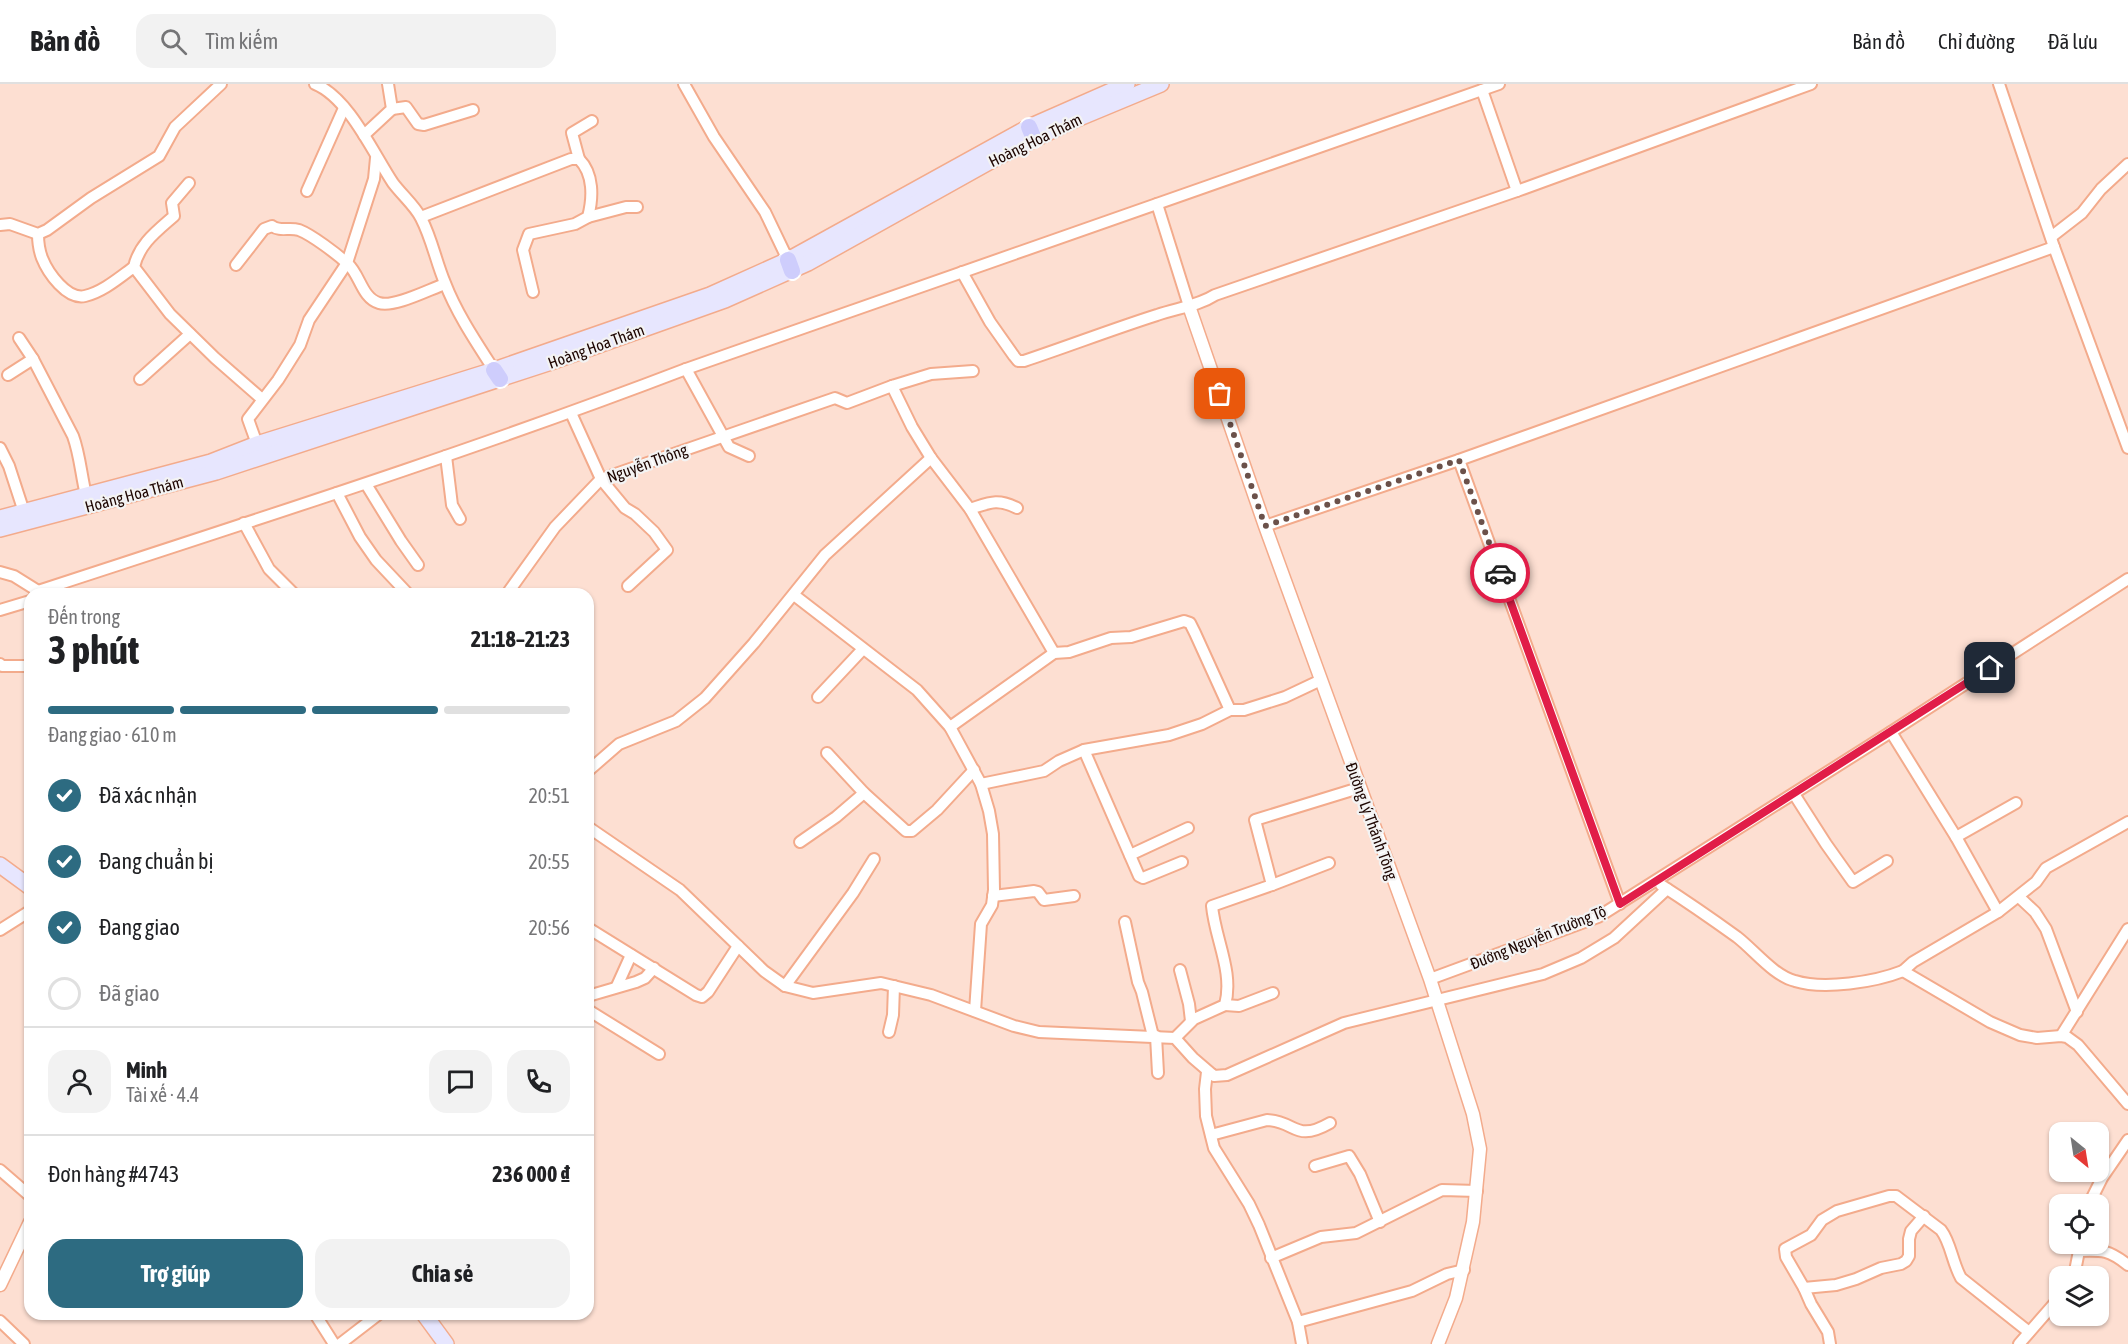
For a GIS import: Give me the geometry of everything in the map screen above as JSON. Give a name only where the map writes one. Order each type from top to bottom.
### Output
[{"type":"main road","name":"Hoàng Hoa Thám","points":[[0,529],[216,472],[497,375],[725,300],[998,157],[1032,133],[1127,84]]},
{"type":"main road","name":"Hoàng Hoa Thám","points":[[1032,133],[1161,84]]},
{"type":"main road","name":"Hoàng Hoa Thám","points":[[0,518],[212,462],[257,444],[497,375]]},
{"type":"main road","points":[[0,865],[24,883]]},
{"type":"main road","points":[[428,1320],[446,1344]]},
{"type":"street","points":[[0,225],[10,224],[38,234],[47,230],[91,198],[159,156],[175,127],[221,84]]},
{"type":"street","points":[[315,84],[332,94],[344,108],[404,198],[421,217],[445,284],[459,313],[497,375]]},
{"type":"street","points":[[388,84],[392,109]]},
{"type":"street","points":[[684,84],[714,137],[765,212],[790,265]]},
{"type":"street","points":[[49,588],[366,484],[571,413],[686,369],[1499,84]]},
{"type":"street","points":[[962,272],[990,322],[1018,361],[1082,342],[1158,314],[1189,306],[1517,191],[1811,84]]},
{"type":"street","points":[[1999,84],[2052,242],[2128,448]]},
{"type":"street","points":[[1482,90],[1517,191]]},
{"type":"street","points":[[364,135],[392,109],[406,107],[418,124],[424,126],[473,110]]},
{"type":"street","points":[[307,191],[344,108]]},
{"type":"street","points":[[588,217],[592,184],[579,159],[572,133],[592,122]]},
{"type":"street","points":[[257,444],[248,419],[278,380],[300,345],[309,320],[347,264],[374,179],[376,158]]},
{"type":"street","points":[[421,217],[571,159],[579,159]]},
{"type":"street","points":[[1265,526],[1459,460],[2052,242],[2082,213],[2101,189],[2128,164]]},
{"type":"street","points":[[189,183],[171,202],[174,216],[148,238],[137,255],[135,267],[170,314],[262,399]]},
{"type":"street","points":[[1157,204],[1189,306]]},
{"type":"street","points":[[533,292],[523,250],[530,234],[575,224],[588,217],[626,207],[637,207]]},
{"type":"street","points":[[236,265],[264,229],[269,226],[281,230],[297,230],[347,264],[365,292],[381,304],[394,303],[445,284]]},
{"type":"street","points":[[38,234],[41,256],[51,274],[66,291],[76,297],[86,296],[100,290],[135,267]]},
{"type":"street","name":"Đường Lý Thánh Tông","points":[[1189,306],[1265,526],[1430,979],[1473,1114],[1480,1149],[1477,1191],[1464,1269],[1456,1298],[1438,1344]]},
{"type":"street","points":[[140,379],[190,334]]},
{"type":"street","points":[[19,338],[33,359],[73,436],[78,449],[86,495]]},
{"type":"street","points":[[8,375],[33,359]]},
{"type":"street","points":[[686,369],[722,436],[733,450],[749,456]]},
{"type":"street","name":"Nguyễn Thông","points":[[512,588],[555,527],[601,479],[835,398],[847,403],[931,374],[972,371]]},
{"type":"street","points":[[892,386],[912,427],[931,458],[970,509],[1054,653]]},
{"type":"street","points":[[571,413],[601,479],[625,508],[654,531],[667,549],[628,586]]},
{"type":"street","points":[[0,448],[9,466],[24,512]]},
{"type":"street","points":[[447,456],[452,505],[460,519]]},
{"type":"street","points":[[594,766],[619,744],[676,721],[697,705],[754,643],[825,555],[931,458]]},
{"type":"street","points":[[1459,460],[1620,904]]},
{"type":"street","points":[[366,484],[401,542],[418,565]]},
{"type":"street","points":[[337,493],[360,537],[376,560],[402,588]]},
{"type":"street","points":[[970,509],[994,501],[1005,502],[1017,508]]},
{"type":"street","points":[[244,523],[268,569],[288,588]]},
{"type":"street","points":[[0,572],[14,576],[31,588]]},
{"type":"street","name":"Đường Nguyễn Trường Tộ","points":[[1430,979],[1598,917],[2128,579]]},
{"type":"street","points":[[794,595],[916,690],[950,727],[981,784],[993,834],[993,896],[992,905],[981,924],[975,1011]]},
{"type":"street","points":[[0,610],[24,603]]},
{"type":"street","points":[[950,727],[1054,653],[1069,652],[1111,638],[1131,637],[1184,621],[1190,623],[1196,633],[1230,710]]},
{"type":"street","points":[[818,697],[863,649]]},
{"type":"street","points":[[0,664],[11,667],[24,666]]},
{"type":"street","points":[[981,784],[1044,771],[1084,750],[1169,735],[1202,724],[1230,710],[1244,710],[1285,697],[1321,680]]},
{"type":"street","points":[[1891,732],[1956,837],[1998,912]]},
{"type":"street","points":[[1084,750],[1139,876],[1143,878],[1182,862]]},
{"type":"street","points":[[827,753],[864,793],[906,831],[912,831],[937,810],[974,770]]},
{"type":"street","points":[[1272,885],[1256,820],[1359,788]]},
{"type":"street","points":[[800,842],[836,817],[864,793]]},
{"type":"street","points":[[1794,794],[1852,882],[1887,861]]},
{"type":"street","points":[[1956,837],[2016,802]]},
{"type":"street","points":[[1656,882],[1737,937],[1781,974],[1794,981],[1823,984],[1854,982],[1903,971],[1913,962],[1998,912],[2019,897],[2036,882],[2046,868],[2128,822]]},
{"type":"street","points":[[1130,855],[1188,828]]},
{"type":"street","points":[[594,831],[680,890],[764,971],[785,986],[813,993],[881,983],[931,995],[1014,1026],[1039,1032],[1175,1038],[1207,1072],[1214,1076],[1227,1075],[1344,1023],[1437,1002],[1543,974],[1581,958],[1614,938],[1667,889]]},
{"type":"street","points":[[785,986],[853,893],[874,859]]},
{"type":"street","points":[[1226,1005],[1228,993],[1224,959],[1213,919],[1212,906],[1329,863]]},
{"type":"street","points":[[993,896],[1034,891],[1038,892],[1044,900],[1074,896]]},
{"type":"street","points":[[2019,897],[2035,912],[2046,929],[2077,1012]]},
{"type":"street","points":[[0,930],[24,915]]},
{"type":"street","points":[[1125,922],[1138,982],[1155,1036],[1158,1073]]},
{"type":"street","points":[[2061,1036],[2128,929]]},
{"type":"street","points":[[594,932],[702,997],[708,992],[738,946]]},
{"type":"street","points":[[617,986],[631,955]]},
{"type":"street","points":[[594,994],[636,982],[645,978],[654,968]]},
{"type":"street","points":[[1180,970],[1191,1021]]},
{"type":"street","points":[[1903,971],[1990,1022],[2020,1035],[2037,1038],[2061,1036],[2078,1045],[2128,1104]]},
{"type":"street","points":[[889,1032],[893,1015],[894,986]]},
{"type":"street","points":[[1175,1038],[1191,1021],[1226,1005],[1239,1006],[1273,993]]},
{"type":"street","points":[[594,1014],[660,1054]]},
{"type":"street","points":[[1207,1072],[1206,1116],[1214,1148],[1249,1204],[1298,1322],[1302,1344]]},
{"type":"street","points":[[1211,1135],[1267,1120],[1275,1120],[1299,1131],[1316,1129],[1330,1123]]},
{"type":"street","points":[[2094,1194],[2102,1178],[2127,1146]]},
{"type":"street","points":[[1315,1166],[1349,1156],[1360,1173],[1380,1222]]},
{"type":"street","points":[[0,1170],[24,1191]]},
{"type":"street","points":[[1271,1258],[1321,1237],[1356,1233],[1442,1190],[1477,1191]]},
{"type":"street","points":[[1830,1344],[1828,1332],[1786,1257],[1785,1249],[1810,1235],[1822,1220],[1837,1211],[1880,1197],[1896,1196],[1924,1216],[1946,1236],[1954,1266],[1961,1278],[2029,1332]]},
{"type":"street","points":[[1804,1288],[1836,1285],[1881,1268],[1901,1264],[1909,1256],[1911,1231],[1924,1216]]},
{"type":"street","points":[[0,1285],[24,1235]]},
{"type":"street","points":[[2109,1252],[2128,1265]]},
{"type":"street","points":[[1298,1322],[1412,1291],[1447,1274],[1464,1269]]},
{"type":"street","points":[[2019,1344],[2049,1309]]},
{"type":"street","points":[[319,1320],[334,1344]]},
{"type":"street","points":[[340,1344],[372,1320]]},
{"type":"street","points":[[0,1321],[24,1344]]},
{"type":"way so far","points":[[1220,394],[1265,526],[1459,460],[1500,573]]},
{"type":"route","points":[[1500,573],[1620,904],[1990,668]]}]
